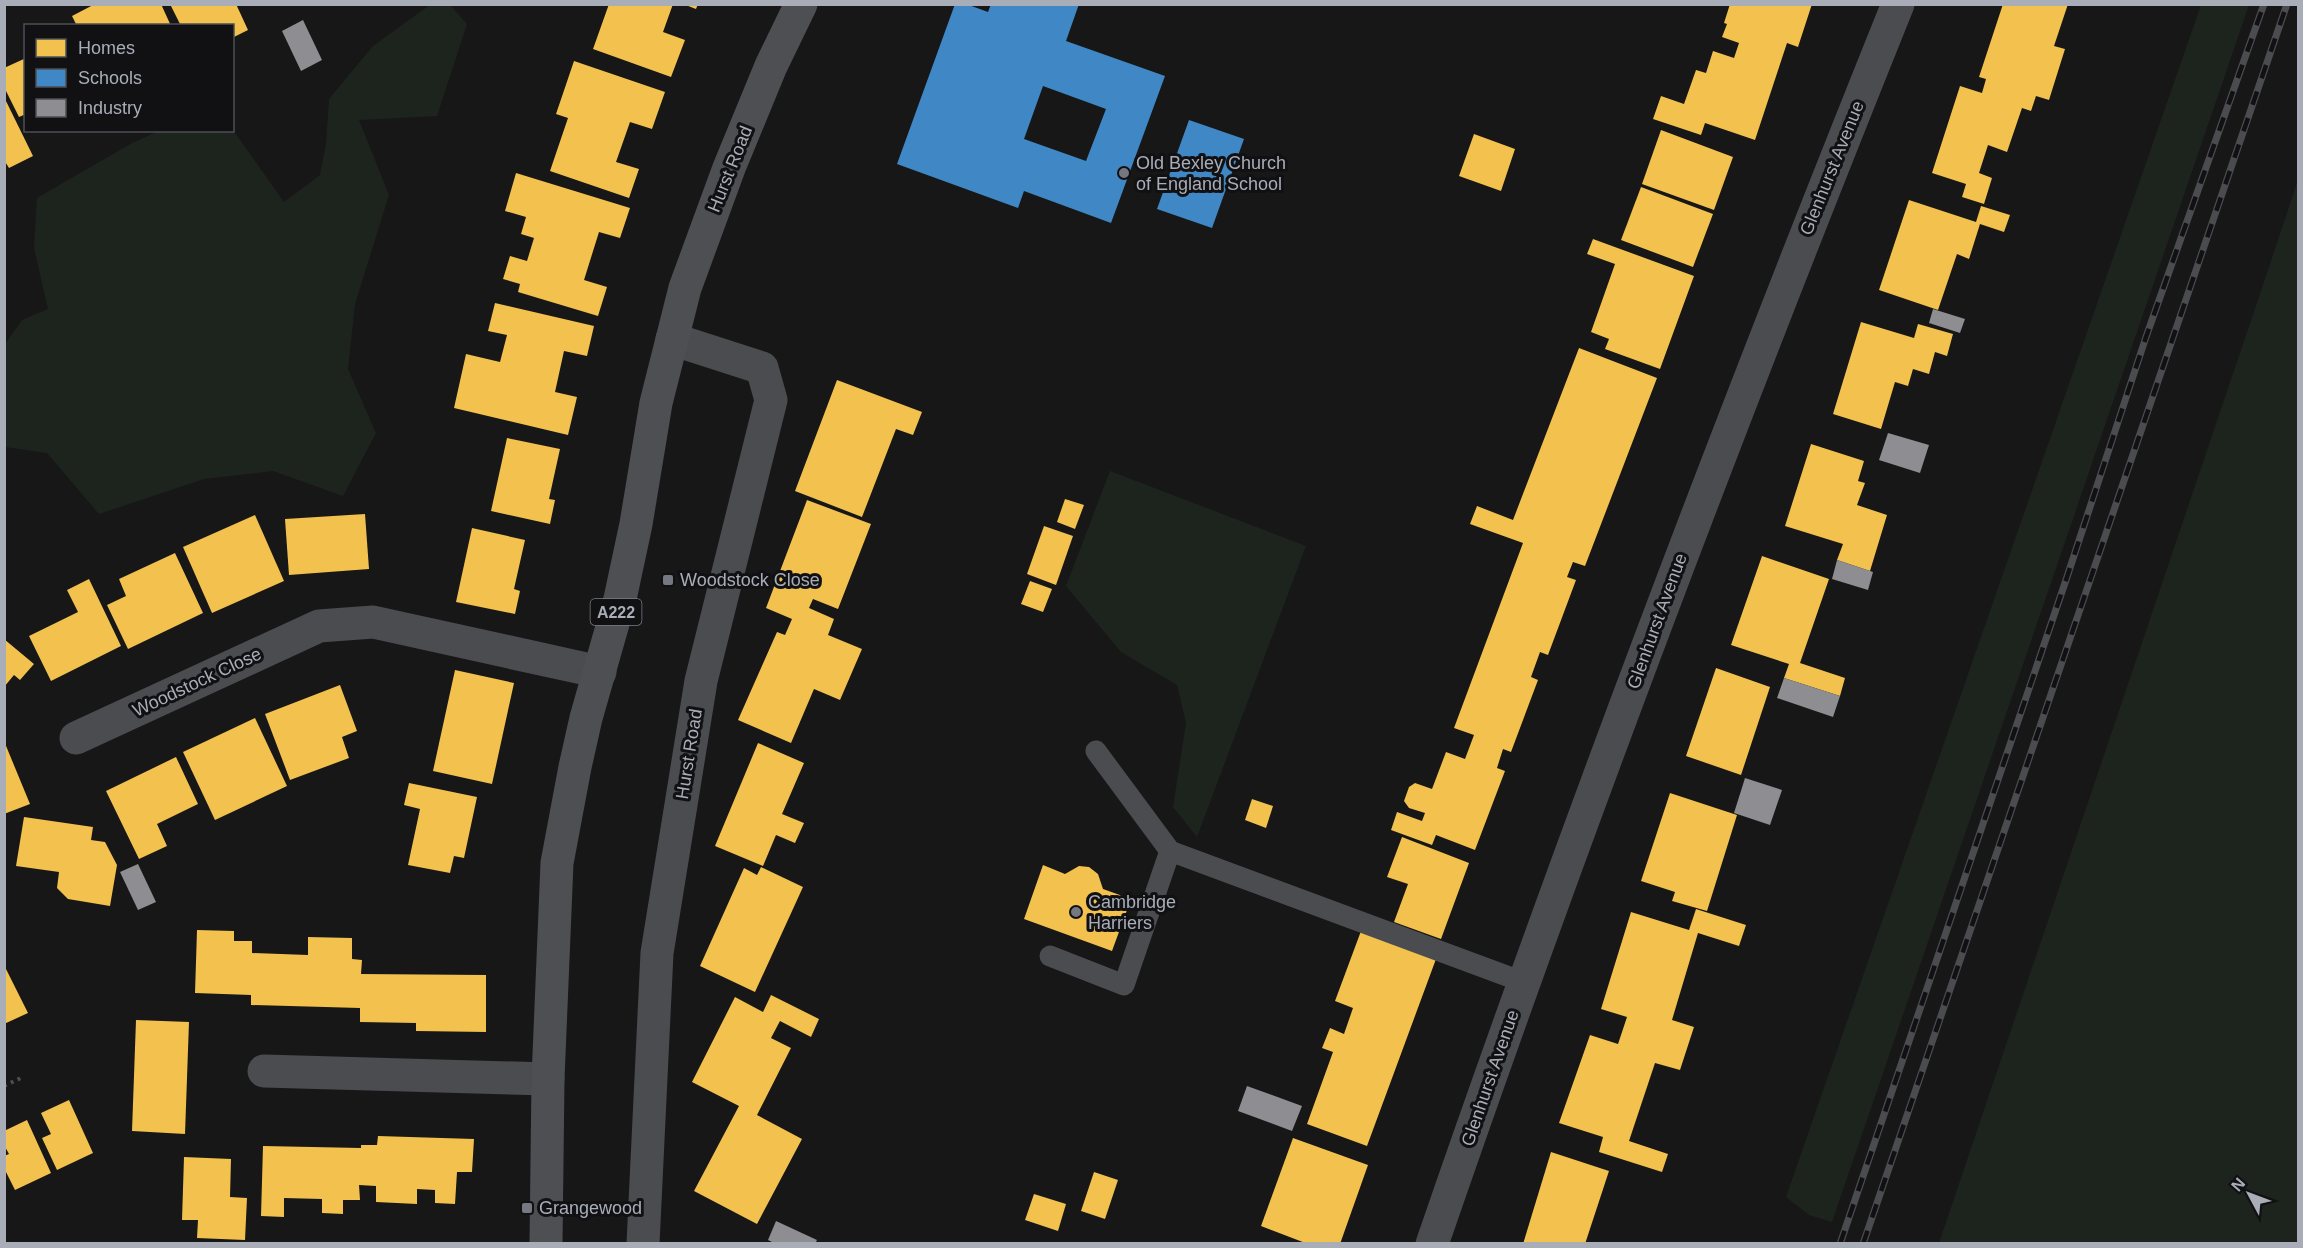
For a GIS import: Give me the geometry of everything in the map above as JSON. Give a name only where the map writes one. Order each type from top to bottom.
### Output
[{"type":"main road","name":"Hurst Road","points":[[546,1244],[548,1079],[557,863],[586,718],[620,599],[636,524],[656,403],[686,288],[729,168],[771,66],[801,4]]},
{"type":"street","name":"Glenhurst Avenue","points":[[1432,1244],[1524,982],[1694,523],[1789,274],[1898,4]]},
{"type":"street","name":"Hurst Road","points":[[643,1244],[657,958],[701,681],[771,400],[762,368],[672,339]]},
{"type":"street","name":"Woodstock Close","points":[[76,738],[319,626],[373,622],[600,672]]},
{"type":"street","points":[[264,1071],[548,1079]]},
{"type":"lane","points":[[1096,751],[1170,851],[1524,982]]},
{"type":"lane","points":[[1050,956],[1124,985],[1170,851]]},
{"type":"path","points":[[4,1086],[23,1077]]},
{"type":"shaded area","points":[[431,4],[450,5],[467,24],[437,116],[359,120],[389,195],[355,304],[348,369],[376,433],[343,496],[273,471],[204,479],[99,514],[47,453],[5,447],[5,344],[22,320],[48,309],[34,248],[37,198],[132,143],[157,132],[234,131],[284,202],[320,175],[326,144],[329,99],[373,46]]},
{"type":"shaded area","points":[[2201,5],[2249,5],[1832,1222],[1809,1215],[1786,1197]]},
{"type":"shaded area","points":[[2298,180],[2298,1243],[1939,1243],[2266,276]]},
{"type":"shaded area","points":[[1110,471],[1306,546],[1197,837],[1173,807],[1186,723],[1177,685],[1121,652],[1066,586]]},
{"type":"building: Homes","points":[[95,4],[161,4],[170,24],[76,24],[72,16]]},
{"type":"building: Homes","points":[[170,4],[236,4],[248,30],[234,37],[234,24],[180,24]]},
{"type":"building: Homes","points":[[609,4],[673,4],[663,32],[685,40],[671,77],[593,49]]},
{"type":"building: Homes","points":[[683,4],[698,4],[696,9]]},
{"type":"building: Homes","points":[[1730,4],[1812,4],[1798,47],[1787,43],[1755,140],[1705,123],[1701,135],[1653,119],[1661,96],[1684,104],[1696,70],[1706,73],[1713,51],[1734,58],[1739,43],[1722,37]]},
{"type":"building: Homes","points":[[2003,4],[2068,4],[2054,46],[2065,49],[2049,100],[2036,96],[2031,111],[2022,108],[2007,152],[1988,145],[1979,173],[1992,178],[1984,204],[1962,197],[1966,184],[1932,173],[1960,86],[1982,93],[1986,79],[1979,77]]},
{"type":"building: Homes","points":[[24,59],[24,115],[19,117],[4,87],[4,68]]},
{"type":"building: Homes","points":[[574,61],[665,92],[652,129],[630,122],[616,162],[639,169],[629,198],[550,171],[568,118],[556,114]]},
{"type":"building: Homes","points":[[4,97],[33,156],[9,168],[4,160]]},
{"type":"building: Homes","points":[[1661,130],[1733,157],[1714,210],[1642,184]]},
{"type":"building: Homes","points":[[1474,134],[1515,149],[1501,191],[1459,176]]},
{"type":"building: Homes","points":[[516,173],[630,208],[620,238],[599,232],[584,280],[607,287],[598,316],[518,292],[520,284],[503,279],[510,256],[527,261],[534,238],[521,234],[526,217],[505,211]]},
{"type":"building: Homes","points":[[1641,187],[1713,214],[1693,267],[1621,240]]},
{"type":"building: Homes","points":[[1909,200],[1976,222],[1981,206],[2010,215],[2004,232],[1980,224],[1969,259],[1957,254],[1938,310],[1879,290]]},
{"type":"building: Homes","points":[[1593,239],[1694,276],[1660,369],[1605,349],[1609,339],[1591,332],[1615,264],[1587,254]]},
{"type":"building: Homes","points":[[495,303],[594,326],[587,356],[564,351],[555,392],[577,397],[568,435],[454,408],[466,354],[500,362],[507,335],[488,331]]},
{"type":"building: Homes","points":[[1861,322],[1914,338],[1918,324],[1953,334],[1947,356],[1935,352],[1929,374],[1913,369],[1908,386],[1895,382],[1881,429],[1833,414]]},
{"type":"building: Homes","points":[[1579,348],[1657,378],[1585,566],[1573,562],[1567,577],[1576,580],[1548,655],[1540,652],[1531,677],[1538,680],[1511,752],[1503,749],[1497,768],[1505,771],[1475,850],[1436,835],[1432,845],[1391,830],[1397,812],[1422,821],[1425,813],[1409,808],[1404,801],[1409,787],[1415,783],[1432,789],[1446,752],[1465,759],[1474,735],[1454,728],[1523,543],[1470,524],[1477,506],[1513,520]]},
{"type":"building: Homes","points":[[837,380],[922,412],[913,435],[896,429],[862,517],[795,491]]},
{"type":"building: Homes","points":[[507,438],[560,449],[549,499],[555,500],[550,524],[491,511]]},
{"type":"building: Homes","points":[[1811,444],[1864,461],[1858,481],[1865,483],[1857,505],[1887,515],[1870,571],[1837,560],[1843,544],[1785,526]]},
{"type":"building: Homes","points":[[1065,499],[1084,505],[1075,529],[1057,522]]},
{"type":"building: Homes","points":[[807,500],[871,524],[838,609],[813,599],[809,608],[834,619],[828,635],[862,649],[840,700],[814,689],[791,743],[738,720],[777,632],[785,635],[792,619],[766,608]]},
{"type":"building: Homes","points":[[365,514],[369,569],[289,575],[285,519]]},
{"type":"building: Homes","points":[[255,515],[284,581],[212,613],[183,547]]},
{"type":"building: Homes","points":[[1044,526],[1073,536],[1056,585],[1027,574]]},
{"type":"building: Homes","points":[[472,528],[525,540],[514,589],[520,591],[515,614],[456,602]]},
{"type":"building: Homes","points":[[175,553],[203,613],[128,649],[107,605],[126,596],[119,579]]},
{"type":"building: Homes","points":[[1762,556],[1829,579],[1800,663],[1845,678],[1840,696],[1784,678],[1789,664],[1731,645]]},
{"type":"building: Homes","points":[[89,579],[121,646],[51,681],[29,636],[78,612],[67,590]]},
{"type":"building: Homes","points":[[1030,581],[1052,589],[1043,612],[1021,604]]},
{"type":"building: Homes","points":[[4,639],[34,664],[20,680],[14,675],[4,687]]},
{"type":"building: Homes","points":[[1716,668],[1770,687],[1741,775],[1686,756]]},
{"type":"building: Homes","points":[[455,670],[514,683],[492,784],[433,771]]},
{"type":"building: Homes","points":[[340,685],[357,731],[342,737],[349,758],[290,780],[265,714]]},
{"type":"building: Homes","points":[[255,718],[287,786],[215,820],[183,752]]},
{"type":"building: Homes","points":[[4,741],[30,804],[4,814]]},
{"type":"building: Homes","points":[[758,743],[804,763],[782,814],[804,823],[795,843],[776,835],[763,866],[715,846]]},
{"type":"building: Homes","points":[[176,757],[198,804],[157,824],[167,846],[139,859],[106,791]]},
{"type":"building: Homes","points":[[409,783],[477,797],[464,858],[454,856],[450,873],[408,865],[420,809],[404,805]]},
{"type":"building: Homes","points":[[1670,793],[1737,815],[1707,911],[1672,901],[1675,892],[1641,881]]},
{"type":"building: Homes","points":[[1252,799],[1273,806],[1266,828],[1245,820]]},
{"type":"building: Homes","points":[[24,817],[93,827],[91,840],[105,842],[117,865],[110,906],[68,899],[57,888],[59,872],[16,866]]},
{"type":"building: Homes","points":[[1402,837],[1469,863],[1441,939],[1394,922],[1408,884],[1387,877]]},
{"type":"building: Homes","name":"Cambridge Harriers","points":[[1043,865],[1065,874],[1079,866],[1089,867],[1098,874],[1103,889],[1131,899],[1112,951],[1024,919]]},
{"type":"building: Homes","points":[[761,867],[803,887],[755,992],[700,966],[744,868],[757,875]]},
{"type":"building: Homes","points":[[1696,909],[1746,925],[1739,946],[1698,933],[1672,1020],[1694,1027],[1680,1070],[1655,1063],[1629,1141],[1668,1154],[1662,1172],[1599,1152],[1603,1137],[1559,1123],[1590,1035],[1618,1044],[1627,1017],[1601,1009],[1631,912],[1689,930]]},
{"type":"building: Homes","points":[[197,930],[234,931],[234,941],[252,941],[252,953],[308,955],[308,937],[352,938],[352,959],[362,960],[361,974],[486,975],[486,1032],[416,1031],[416,1023],[360,1022],[360,1008],[251,1005],[251,995],[195,993]]},
{"type":"building: Homes","points":[[1361,931],[1436,959],[1367,1146],[1307,1124],[1333,1052],[1322,1048],[1330,1028],[1344,1034],[1353,1008],[1335,1001]]},
{"type":"building: Homes","points":[[4,965],[28,1013],[4,1024]]},
{"type":"building: Homes","points":[[771,995],[819,1019],[811,1037],[780,1021],[771,1038],[791,1048],[757,1115],[802,1139],[757,1224],[694,1191],[739,1106],[692,1082],[735,997],[763,1012]]},
{"type":"building: Homes","points":[[136,1020],[189,1022],[185,1134],[132,1131]]},
{"type":"building: Homes","points":[[69,1100],[93,1153],[57,1170],[42,1138],[51,1134],[41,1113]]},
{"type":"building: Homes","points":[[27,1120],[51,1173],[15,1190],[4,1168],[4,1156],[9,1154],[4,1145],[4,1131]]},
{"type":"building: Homes","points":[[378,1136],[474,1139],[472,1172],[457,1172],[455,1204],[435,1203],[435,1190],[417,1189],[417,1204],[376,1202],[376,1186],[359,1185],[360,1200],[343,1200],[343,1214],[322,1213],[322,1199],[284,1198],[284,1217],[261,1216],[263,1146],[361,1148],[361,1145],[377,1145]]},
{"type":"building: Homes","points":[[1293,1138],[1368,1165],[1340,1244],[1308,1244],[1261,1226]]},
{"type":"building: Homes","points":[[1551,1152],[1609,1171],[1585,1244],[1523,1244]]},
{"type":"building: Homes","points":[[184,1157],[231,1159],[230,1197],[247,1198],[245,1240],[197,1238],[198,1220],[182,1220]]},
{"type":"building: Homes","points":[[1094,1172],[1118,1180],[1105,1219],[1081,1211]]},
{"type":"building: Homes","points":[[1034,1194],[1066,1204],[1058,1231],[1025,1220]]},
{"type":"building: Schools","points":[[955,4],[966,4],[988,12],[991,4],[1079,4],[1066,41],[1165,76],[1111,223],[1024,191],[1018,208],[897,164]],"holes":[[[1043,86],[1106,109],[1086,161],[1024,139]]]},
{"type":"building: Schools","points":[[1189,120],[1244,139],[1212,228],[1157,209]]},
{"type":"building: Industry","points":[[303,20],[322,60],[301,71],[282,31]]},
{"type":"building: Industry","points":[[1933,309],[1965,319],[1960,333],[1929,323]]},
{"type":"building: Industry","points":[[1888,433],[1929,445],[1920,473],[1879,460]]},
{"type":"building: Industry","points":[[1837,560],[1873,572],[1868,590],[1832,579]]},
{"type":"building: Industry","points":[[1784,678],[1840,696],[1833,717],[1777,698]]},
{"type":"building: Industry","points":[[1745,778],[1782,790],[1770,825],[1734,813]]},
{"type":"building: Industry","points":[[138,864],[156,902],[138,910],[120,872]]},
{"type":"building: Industry","points":[[1247,1086],[1302,1106],[1292,1131],[1238,1111]]},
{"type":"building: Industry","points":[[776,1221],[817,1240],[815,1244],[776,1244],[768,1240]]},
{"type":"railway","points":[[1840,1244],[2066,580],[2146,337],[2264,4]]},
{"type":"railway","points":[[1863,1244],[2287,4]]},
{"type":"place","name":"Old Bexley Church of England School","points":[[1124,173]]},
{"type":"place","name":"Woodstock Close","points":[[668,580]]},
{"type":"place","name":"Cambridge Harriers","points":[[1076,912]]},
{"type":"place","name":"Grangewood","points":[[527,1208]]}]
